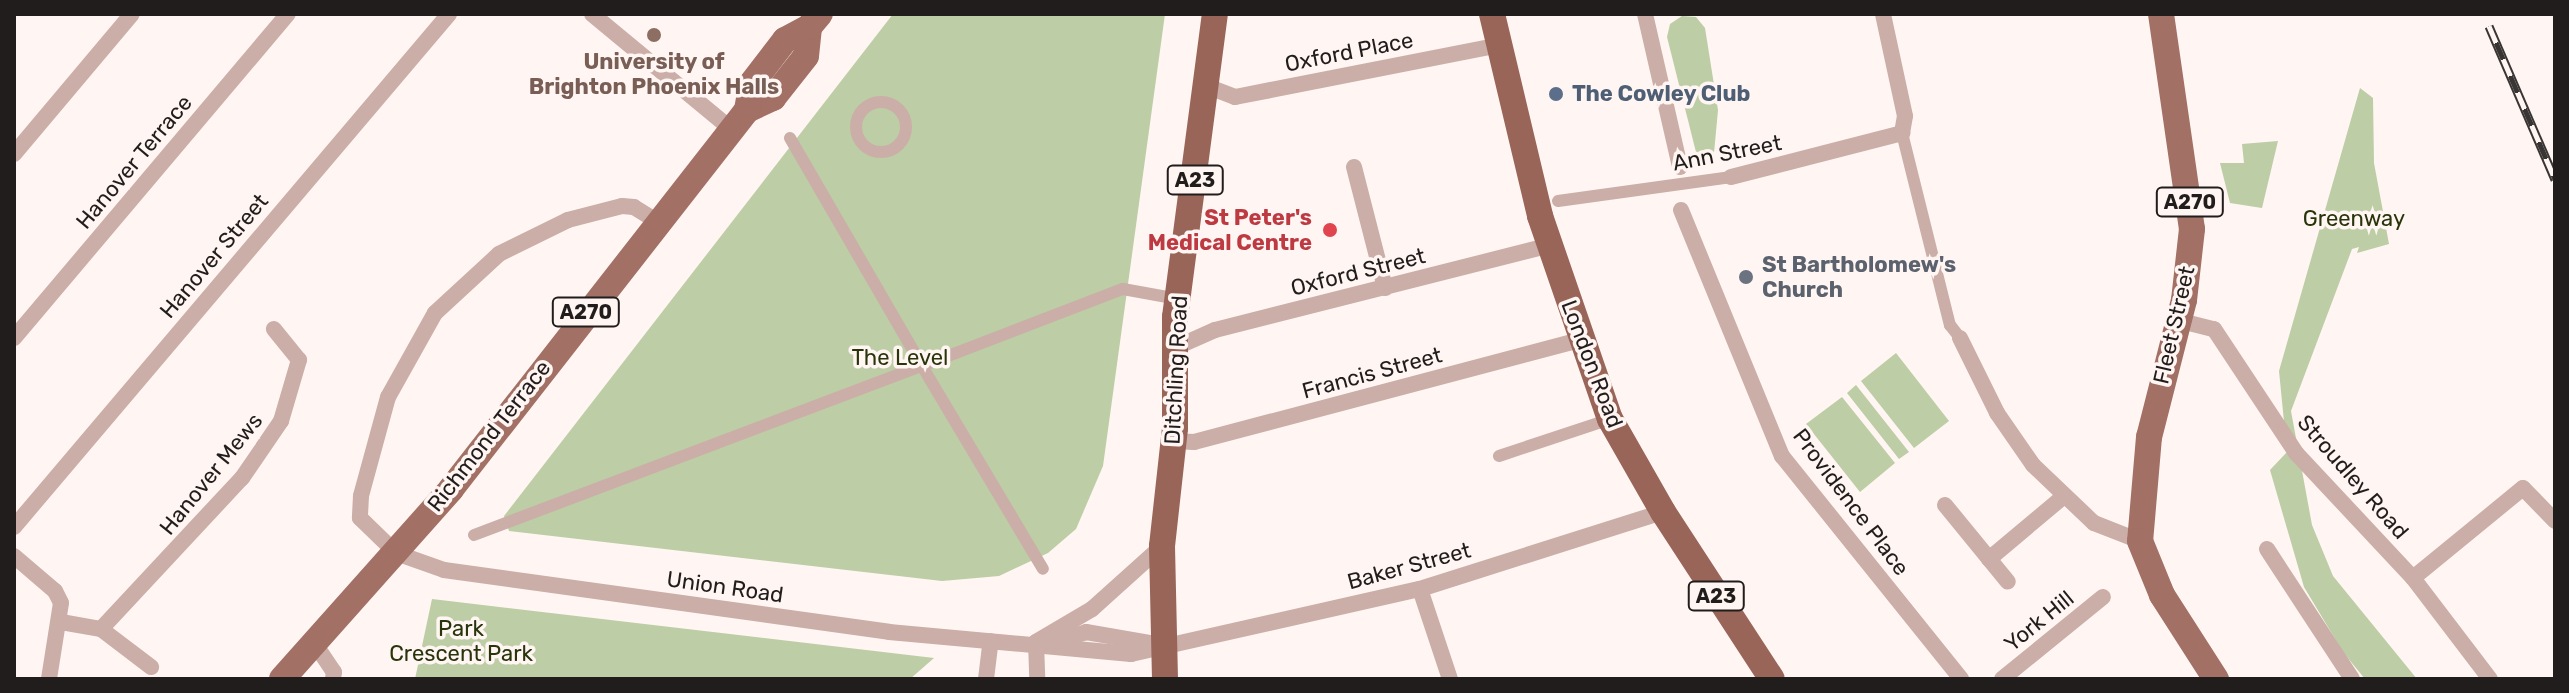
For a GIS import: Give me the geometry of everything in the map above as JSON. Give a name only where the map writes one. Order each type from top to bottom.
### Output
[{"type":"highway","name":"Ditchling Road","points":[[1165,679],[1161,645],[1162,546],[1174,441],[1178,299],[1209,87],[1215,14]]},
{"type":"highway","name":"London Road","points":[[1492,14],[1550,245],[1580,340],[1610,419],[1663,512],[1772,679]]},
{"type":"main road","name":"Fleet Street","points":[[2140,541],[2149,437],[2177,320],[2192,229],[2161,14]]},
{"type":"main road","name":"Richmond Terrace","points":[[282,679],[396,553],[740,120],[773,98],[806,56],[814,20]]},
{"type":"main road","name":"A270","points":[[2140,541],[2149,572],[2216,679]]},
{"type":"street","points":[[14,154],[132,14]]},
{"type":"street","name":"Hanover Terrace","points":[[14,338],[288,14]]},
{"type":"street","name":"Hanover Street","points":[[14,527],[449,14]]},
{"type":"street","points":[[592,14],[740,120]]},
{"type":"street","name":"Providence Place","points":[[1645,14],[1680,167],[1681,210],[1782,456],[1961,679]]},
{"type":"street","points":[[1883,14],[1905,116],[1902,133],[1950,325],[1960,338],[1997,413],[2063,497],[2106,531],[2140,541]]},
{"type":"street","name":"Oxford Place","points":[[1209,87],[1235,97],[1500,45]]},
{"type":"street","points":[[880,102],[896,107],[906,130],[898,145],[882,152],[860,141],[856,124],[864,109],[880,102]]},
{"type":"street","name":"Ann Street","points":[[1558,201],[1731,177],[1902,133]]},
{"type":"street","points":[[790,138],[1043,569]]},
{"type":"street","points":[[1354,167],[1385,288]]},
{"type":"street","points":[[396,553],[360,518],[361,496],[388,397],[435,313],[499,254],[568,220],[622,206],[634,207],[658,222]]},
{"type":"street","name":"Oxford Street","points":[[1179,346],[1215,330],[1550,245]]},
{"type":"street","points":[[474,535],[1123,289],[1178,299]]},
{"type":"street","name":"Stroudley Road","points":[[2177,320],[2214,329],[2296,453],[2413,578],[2490,679]]},
{"type":"street","name":"Hanover Mews","points":[[101,629],[242,478],[281,421],[299,360],[274,329]]},
{"type":"street","name":"Francis Street","points":[[1174,441],[1194,442],[1580,340]]},
{"type":"street","points":[[1499,456],[1610,419]]},
{"type":"street","points":[[2413,578],[2523,488],[2555,521]]},
{"type":"street","points":[[1989,559],[2063,497]]},
{"type":"street","points":[[1945,505],[2008,582]]},
{"type":"street","name":"Baker Street","points":[[1161,645],[1197,642],[1420,589],[1663,512]]},
{"type":"street","points":[[1037,679],[1044,643],[1092,609],[1162,546]]},
{"type":"street","points":[[2267,549],[2352,679]]},
{"type":"street","name":"Union Road","points":[[396,553],[444,570],[991,641],[1044,643],[1084,652],[1131,654],[1161,645]]},
{"type":"street","points":[[14,556],[58,595],[61,622],[49,679]]},
{"type":"street","points":[[1420,589],[1450,679]]},
{"type":"street","name":"York Hill","points":[[2002,679],[2103,597]]},
{"type":"street","points":[[61,622],[101,629],[151,667]]},
{"type":"street","points":[[986,679],[991,641]]},
{"type":"street","points":[[315,644],[334,672],[333,679]]},
{"type":"green space","name":"The Level","points":[[893,14],[1165,14],[1103,466],[1076,529],[1048,553],[999,576],[942,581],[509,531],[504,516]]},
{"type":"green space","points":[[1682,16],[1696,17],[1705,28],[1718,110],[1714,153],[1707,164],[1699,164],[1667,37],[1670,24]]},
{"type":"green space","name":"Greenway","points":[[2360,88],[2373,98],[2374,163],[2389,244],[2357,253],[2359,247],[2352,249],[2291,411],[2312,525],[2333,576],[2417,679],[2365,679],[2343,652],[2304,587],[2270,470],[2287,452],[2279,371]]},
{"type":"green space","points":[[2278,141],[2262,208],[2230,203],[2220,163],[2244,163],[2242,144]]},
{"type":"green space","points":[[1896,353],[1949,421],[1914,448],[1861,381]]},
{"type":"green space","points":[[1856,385],[1909,452],[1899,459],[1847,393]]},
{"type":"green space","points":[[1842,397],[1895,463],[1860,492],[1806,424]]},
{"type":"green space","name":"Park Crescent Park","points":[[432,599],[934,658],[910,679],[415,679]]},
{"type":"railway","points":[[2489,26],[2555,179]]},
{"type":"place","name":"University of Brighton Phoenix Halls","points":[[654,35]]},
{"type":"place","name":"The Cowley Club","points":[[1556,94]]},
{"type":"place","name":"St Peter's Medical Centre","points":[[1330,230]]},
{"type":"place","name":"St Bartholomew's Church","points":[[1746,277]]}]
